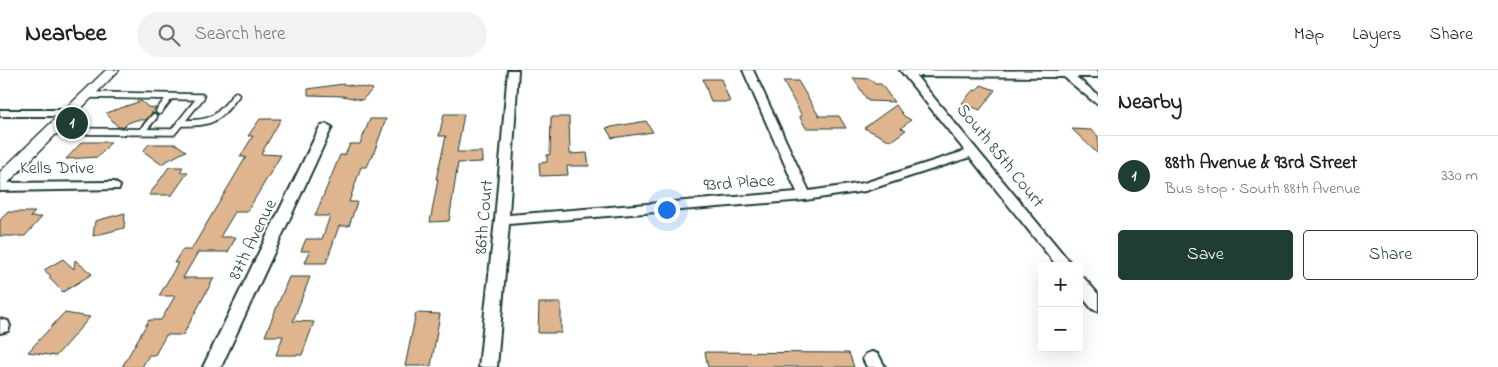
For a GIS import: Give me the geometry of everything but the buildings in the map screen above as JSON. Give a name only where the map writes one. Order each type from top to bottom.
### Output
[{"type":"street","points":[[0,181],[113,70]]},
{"type":"street","name":"86th Court","points":[[488,367],[514,70]]},
{"type":"street","points":[[748,70],[806,196]]},
{"type":"street","points":[[906,72],[1064,72],[1098,74]]},
{"type":"street","name":"South 85th Court","points":[[906,72],[1063,262]]},
{"type":"street","points":[[1064,72],[1098,100]]},
{"type":"street","points":[[0,113],[70,113]]},
{"type":"street","name":"87th Avenue","points":[[212,367],[326,128]]},
{"type":"street","name":"93rd Place","points":[[502,220],[806,196],[865,187],[973,152]]},
{"type":"street","name":"Kells Drive","points":[[0,187],[114,186]]},
{"type":"street","points":[[1083,287],[1098,305]]},
{"type":"lane","points":[[51,131],[173,132],[201,97],[88,95]]},
{"type":"lane","points":[[180,123],[207,124],[218,119],[236,95]]},
{"type":"lane","points":[[159,111],[170,96]]},
{"type":"lane","points":[[142,132],[154,116]]},
{"type":"place","name":"88th Avenue & 93rd Street","points":[[72,123]]}]
